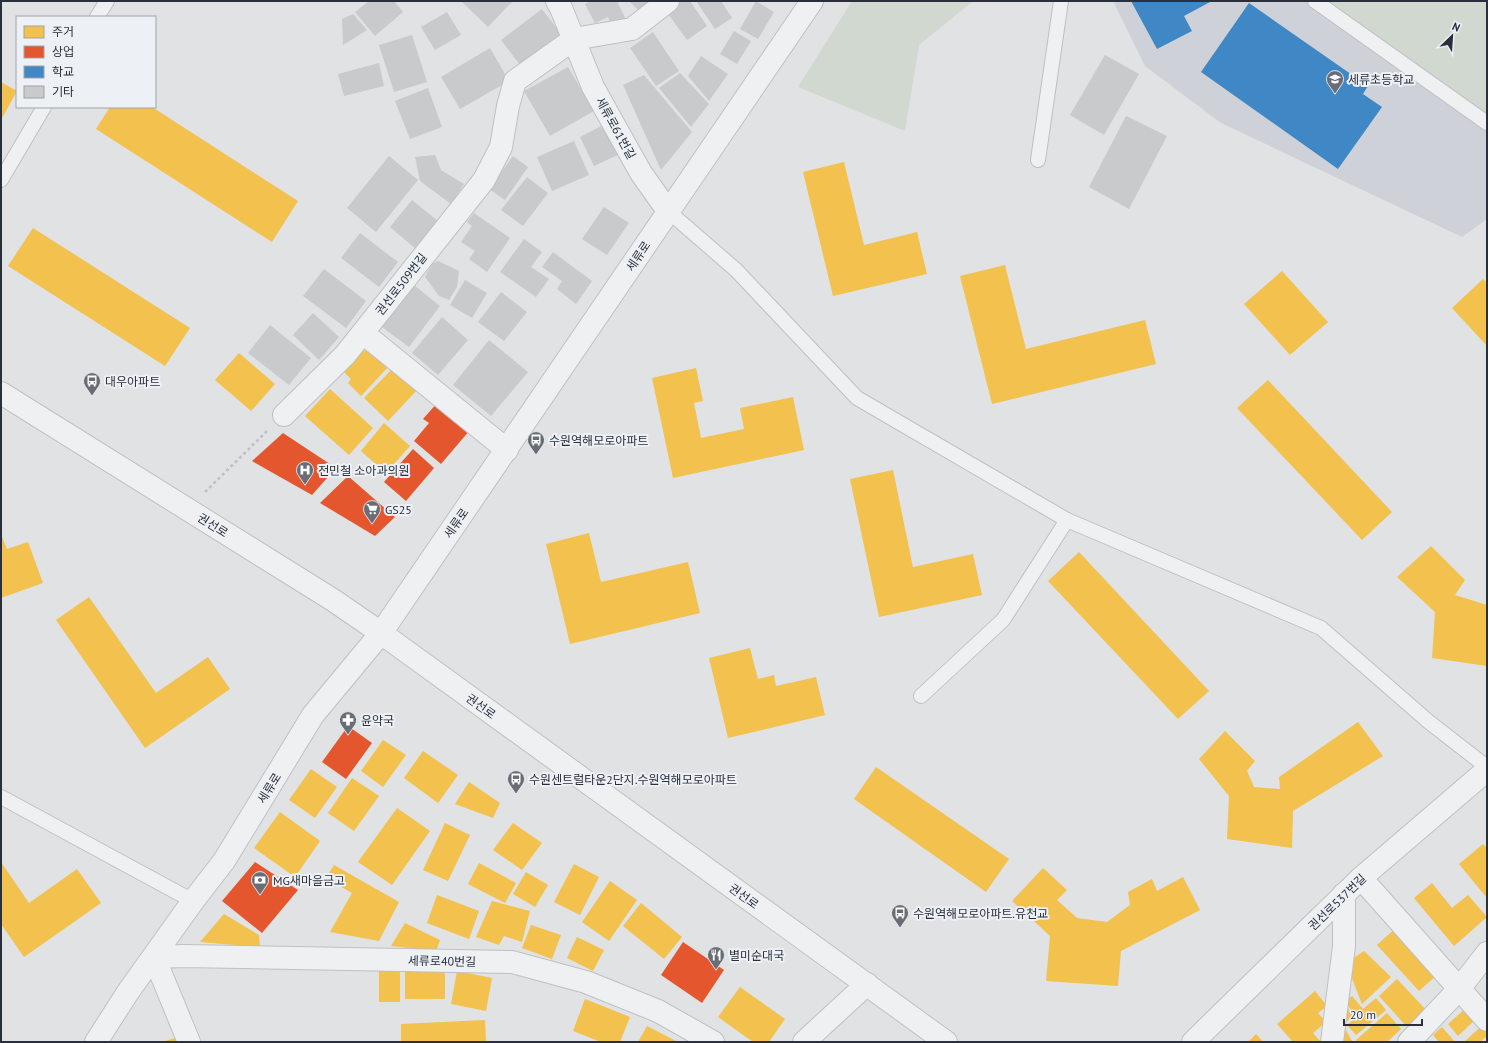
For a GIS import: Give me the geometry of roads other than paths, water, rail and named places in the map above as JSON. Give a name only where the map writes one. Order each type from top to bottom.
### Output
[{"type":"street","name":"세류로61번길","points":[[557,1],[593,87],[641,173],[668,211]]},
{"type":"street","points":[[574,39],[632,29],[668,1]]},
{"type":"street","name":"세류로","points":[[96,1042],[128,992],[193,901],[224,861],[313,715],[381,633],[812,1]]},
{"type":"street","name":"권선로509번길","points":[[284,415],[345,355],[484,180],[501,147],[514,82],[574,39]]},
{"type":"street","points":[[363,333],[507,450]]},
{"type":"street","name":"권선로","points":[[1,393],[333,600],[381,633],[946,1042]]},
{"type":"street","name":"권선로537번길","points":[[1193,1042],[1361,878],[1487,769]]},
{"type":"street","points":[[1361,878],[1487,1020]]},
{"type":"street","points":[[1332,1042],[1344,946],[1344,894]]},
{"type":"street","points":[[1409,1042],[1459,989],[1487,953]]},
{"type":"street","name":"세류로40번길","points":[[154,957],[184,956],[512,962],[586,982],[658,1011],[713,1042]]},
{"type":"street","points":[[154,957],[189,1042]]},
{"type":"street","points":[[804,1042],[867,984]]},
{"type":"lane","points":[[98,16],[107,1]]},
{"type":"lane","points":[[1038,160],[1061,1]]},
{"type":"lane","points":[[1315,1],[1487,122]]},
{"type":"lane","points":[[1,180],[43,108]]},
{"type":"lane","points":[[668,211],[736,270],[857,398],[1067,520],[1321,628],[1429,722],[1487,769]]},
{"type":"lane","points":[[921,696],[1003,620],[1067,520]]},
{"type":"lane","points":[[1,797],[193,901]]},
{"type":"place","name":"세류초등학교","points":[[1335,94]]},
{"type":"place","name":"대우아파트","points":[[92,396]]},
{"type":"place","name":"수원역해모로아파트","points":[[536,455]]},
{"type":"place","name":"전민철 소아과의원","points":[[305,485]]},
{"type":"place","name":"GS25","points":[[372,524]]},
{"type":"place","name":"윤약국","points":[[348,735]]},
{"type":"place","name":"수원센트럴타운2단지.수원역해모로아파트","points":[[516,794]]},
{"type":"place","name":"MG새마을금고","points":[[260,895]]},
{"type":"place","name":"수원역해모로아파트.유천교","points":[[900,928]]},
{"type":"place","name":"별미순대국","points":[[716,970]]}]
